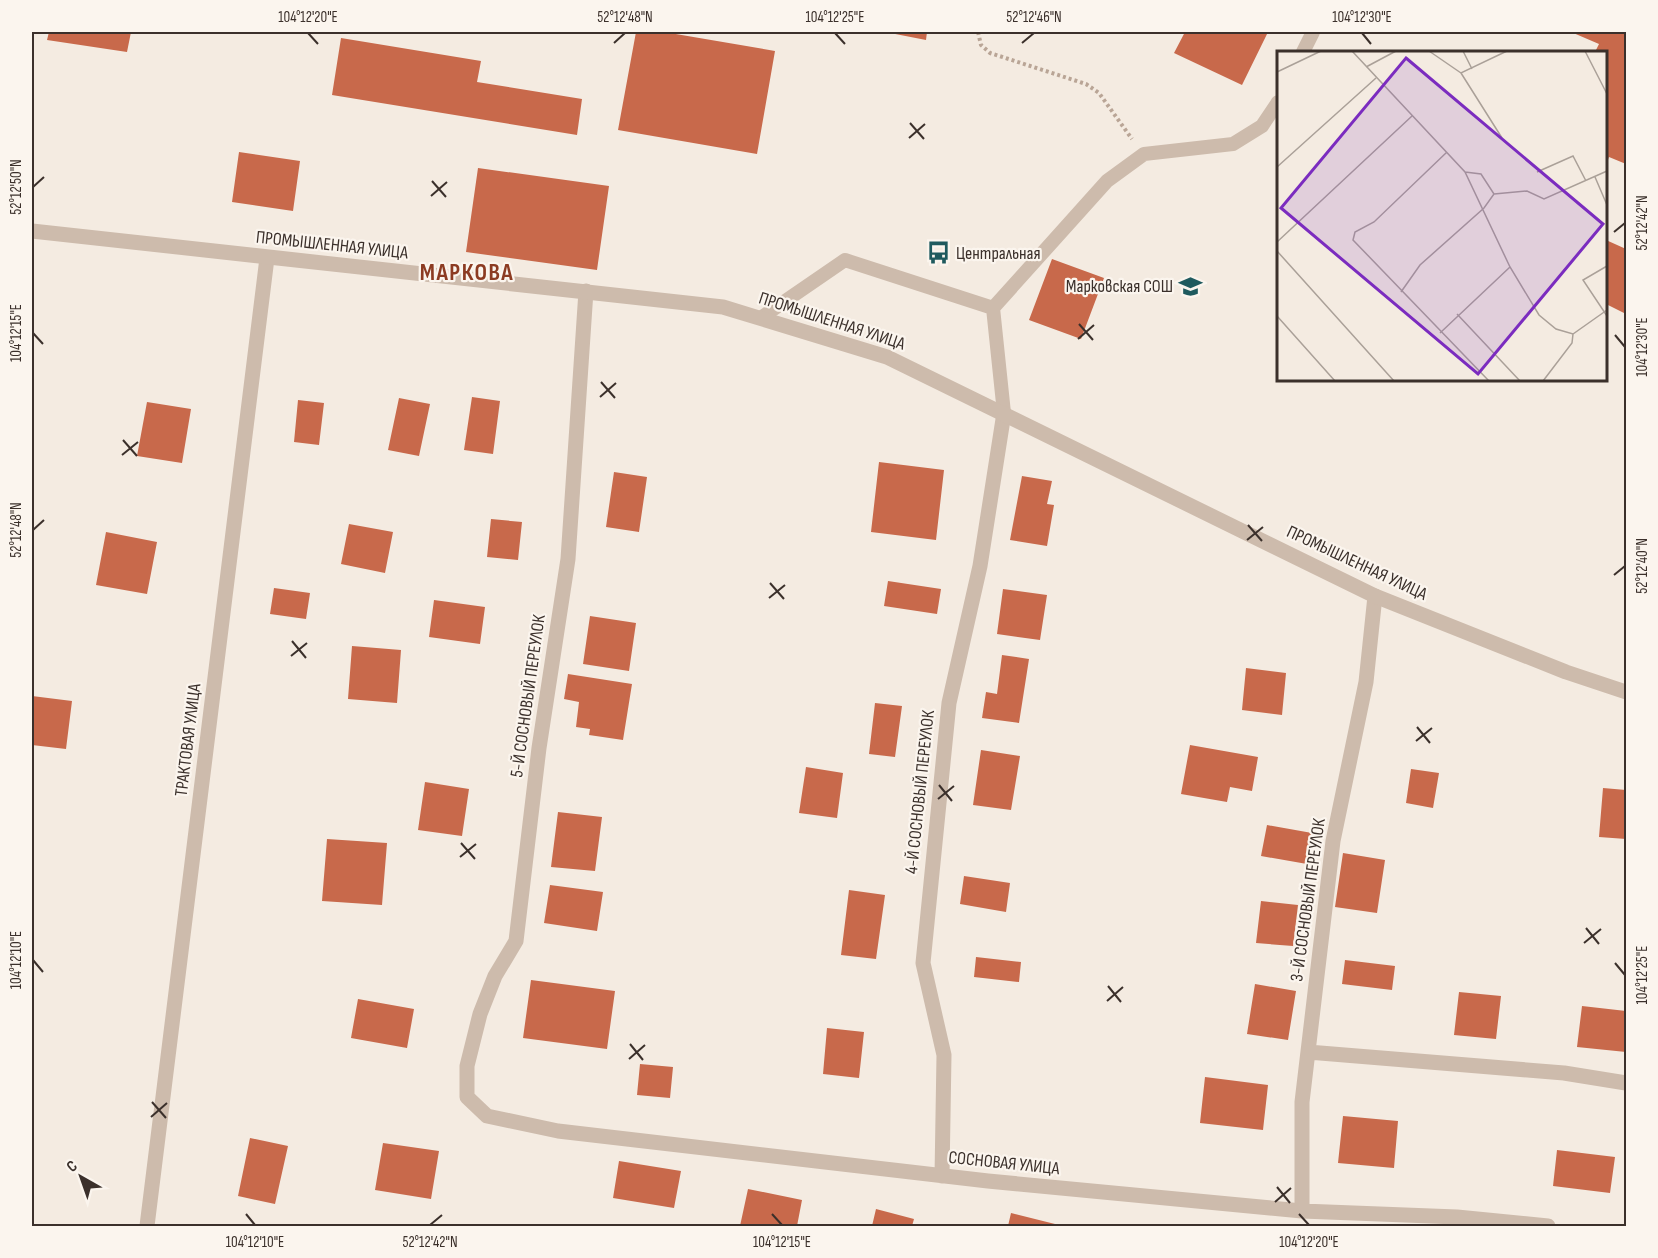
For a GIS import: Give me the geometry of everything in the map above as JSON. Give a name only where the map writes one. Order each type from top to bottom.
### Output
[{"type":"street","name":"ПРОМЫШЛЕННАЯ УЛИЦА","points":[[32,231],[723,307],[762,317],[887,357],[1375,596],[1566,672],[1626,692]]},
{"type":"street","name":"ТРАКТОВАЯ УЛИЦА","points":[[147,1227],[267,258]]},
{"type":"street","name":"5-Й СОСНОВЫЙ ПЕРЕУЛОК","points":[[467,1097],[467,1066],[480,1014],[495,976],[516,941],[539,748],[568,559],[586,291]]},
{"type":"street","name":"4-Й СОСНОВЫЙ ПЕРЕУЛОК","points":[[942,1176],[944,1055],[922,963],[949,703],[981,566],[1004,413]]},
{"type":"street","name":"3-Й СОСНОВЫЙ ПЕРЕУЛОК","points":[[1302,1211],[1302,1102],[1333,842],[1366,682],[1375,596]]},
{"type":"street","points":[[1308,1052],[1564,1073],[1626,1083]]},
{"type":"street","name":"СОСНОВАЯ УЛИЦА","points":[[467,1097],[487,1116],[558,1131],[942,1176],[1302,1211],[1457,1217],[1548,1227]]},
{"type":"lane","points":[[1304,51],[1313,32]]},
{"type":"lane","points":[[1004,413],[993,308],[1107,181],[1144,154],[1233,144],[1262,126],[1277,104]]},
{"type":"lane","points":[[762,317],[845,260],[993,308]]},
{"type":"path","points":[[978,32],[981,45],[990,53],[1080,81],[1099,93],[1144,154]]},
{"type":"building","points":[[49,32],[131,32],[127,52],[47,40]]},
{"type":"building","points":[[636,32],[664,32],[775,51],[757,154],[618,130]]},
{"type":"building","points":[[885,32],[927,32],[926,40]]},
{"type":"building","points":[[1185,32],[1268,32],[1242,85],[1174,53]]},
{"type":"building","points":[[1571,32],[1626,32],[1626,164],[1609,157],[1607,162],[1607,51],[1596,51],[1599,44]]},
{"type":"building","points":[[341,38],[481,61],[477,82],[582,99],[577,135],[332,95]]},
{"type":"building","points":[[239,152],[300,161],[293,211],[232,202]]},
{"type":"building","points":[[478,168],[609,186],[597,270],[466,252]]},
{"type":"building","points":[[1607,240],[1626,249],[1626,314],[1607,304]]},
{"type":"building","points":[[1052,259],[1104,278],[1081,339],[1029,320]]},
{"type":"building","points":[[472,397],[500,401],[493,454],[464,450]]},
{"type":"building","points":[[399,398],[430,404],[419,456],[388,450]]},
{"type":"building","points":[[298,400],[324,403],[319,445],[294,442]]},
{"type":"building","points":[[147,402],[191,409],[182,463],[137,456]]},
{"type":"building","points":[[879,462],[944,470],[936,540],[871,532]]},
{"type":"building","points":[[614,472],[647,477],[639,532],[606,527]]},
{"type":"building","points":[[1022,476],[1052,481],[1047,504],[1054,505],[1047,546],[1010,540]]},
{"type":"building","points":[[491,519],[522,522],[518,560],[487,557]]},
{"type":"building","points":[[349,524],[393,532],[385,573],[341,564]]},
{"type":"building","points":[[106,532],[157,542],[147,594],[96,585]]},
{"type":"building","points":[[888,581],[941,589],[937,614],[884,606]]},
{"type":"building","points":[[274,588],[310,593],[306,619],[270,614]]},
{"type":"building","points":[[1003,589],[1047,595],[1040,640],[997,634]]},
{"type":"building","points":[[434,600],[485,607],[480,644],[429,637]]},
{"type":"building","points":[[590,616],[636,623],[629,671],[583,664]]},
{"type":"building","points":[[352,646],[401,650],[397,703],[348,699]]},
{"type":"building","points":[[1002,655],[1029,659],[1019,723],[982,718],[986,692],[997,694]]},
{"type":"building","points":[[1246,668],[1286,673],[1282,715],[1242,710]]},
{"type":"building","points":[[568,674],[632,684],[623,740],[589,735],[590,729],[576,727],[579,702],[564,699]]},
{"type":"building","points":[[32,696],[72,701],[66,749],[32,745]]},
{"type":"building","points":[[875,703],[902,706],[895,757],[869,754]]},
{"type":"building","points":[[1190,745],[1258,757],[1252,791],[1230,787],[1227,802],[1181,794]]},
{"type":"building","points":[[981,750],[1020,756],[1011,810],[973,805]]},
{"type":"building","points":[[806,767],[843,773],[837,818],[799,813]]},
{"type":"building","points":[[1411,769],[1439,773],[1433,808],[1406,803]]},
{"type":"building","points":[[425,782],[469,789],[462,836],[418,830]]},
{"type":"building","points":[[1603,788],[1626,790],[1626,839],[1599,837]]},
{"type":"building","points":[[558,812],[602,817],[595,871],[551,867]]},
{"type":"building","points":[[1267,825],[1312,833],[1307,864],[1261,856]]},
{"type":"building","points":[[327,839],[387,843],[382,905],[322,901]]},
{"type":"building","points":[[1343,853],[1385,860],[1377,913],[1335,907]]},
{"type":"building","points":[[964,876],[1010,883],[1006,912],[960,904]]},
{"type":"building","points":[[550,885],[603,892],[597,931],[544,923]]},
{"type":"building","points":[[849,890],[885,895],[876,959],[841,955]]},
{"type":"building","points":[[1261,901],[1298,905],[1293,946],[1256,943]]},
{"type":"building","points":[[976,957],[1021,962],[1019,982],[974,977]]},
{"type":"building","points":[[1345,960],[1395,966],[1392,990],[1342,984]]},
{"type":"building","points":[[531,980],[615,991],[607,1049],[523,1038]]},
{"type":"building","points":[[1255,984],[1296,991],[1288,1040],[1247,1034]]},
{"type":"building","points":[[1459,992],[1501,996],[1496,1039],[1454,1035]]},
{"type":"building","points":[[358,999],[414,1009],[407,1048],[351,1038]]},
{"type":"building","points":[[1582,1006],[1626,1011],[1626,1052],[1577,1047]]},
{"type":"building","points":[[827,1028],[864,1032],[859,1078],[823,1074]]},
{"type":"building","points":[[640,1064],[673,1067],[670,1098],[637,1095]]},
{"type":"building","points":[[1205,1077],[1268,1085],[1263,1130],[1200,1123]]},
{"type":"building","points":[[1343,1116],[1398,1121],[1394,1168],[1338,1163]]},
{"type":"building","points":[[250,1138],[288,1146],[275,1204],[238,1196]]},
{"type":"building","points":[[383,1143],[439,1151],[431,1199],[375,1190]]},
{"type":"building","points":[[1557,1150],[1615,1157],[1610,1193],[1553,1186]]},
{"type":"building","points":[[619,1161],[681,1171],[674,1208],[613,1198]]},
{"type":"building","points":[[748,1189],[802,1200],[797,1226],[740,1226]]},
{"type":"building","points":[[876,1209],[914,1219],[912,1226],[872,1226]]},
{"type":"building","points":[[1011,1213],[1063,1226],[1008,1226]]},
{"type":"place","name":"Центральная","points":[[938,253]]},
{"type":"place","name":"Марковская СОШ","points":[[1191,286]]},
{"type":"district","name":"МАРКОВА","points":[[467,272]]}]
